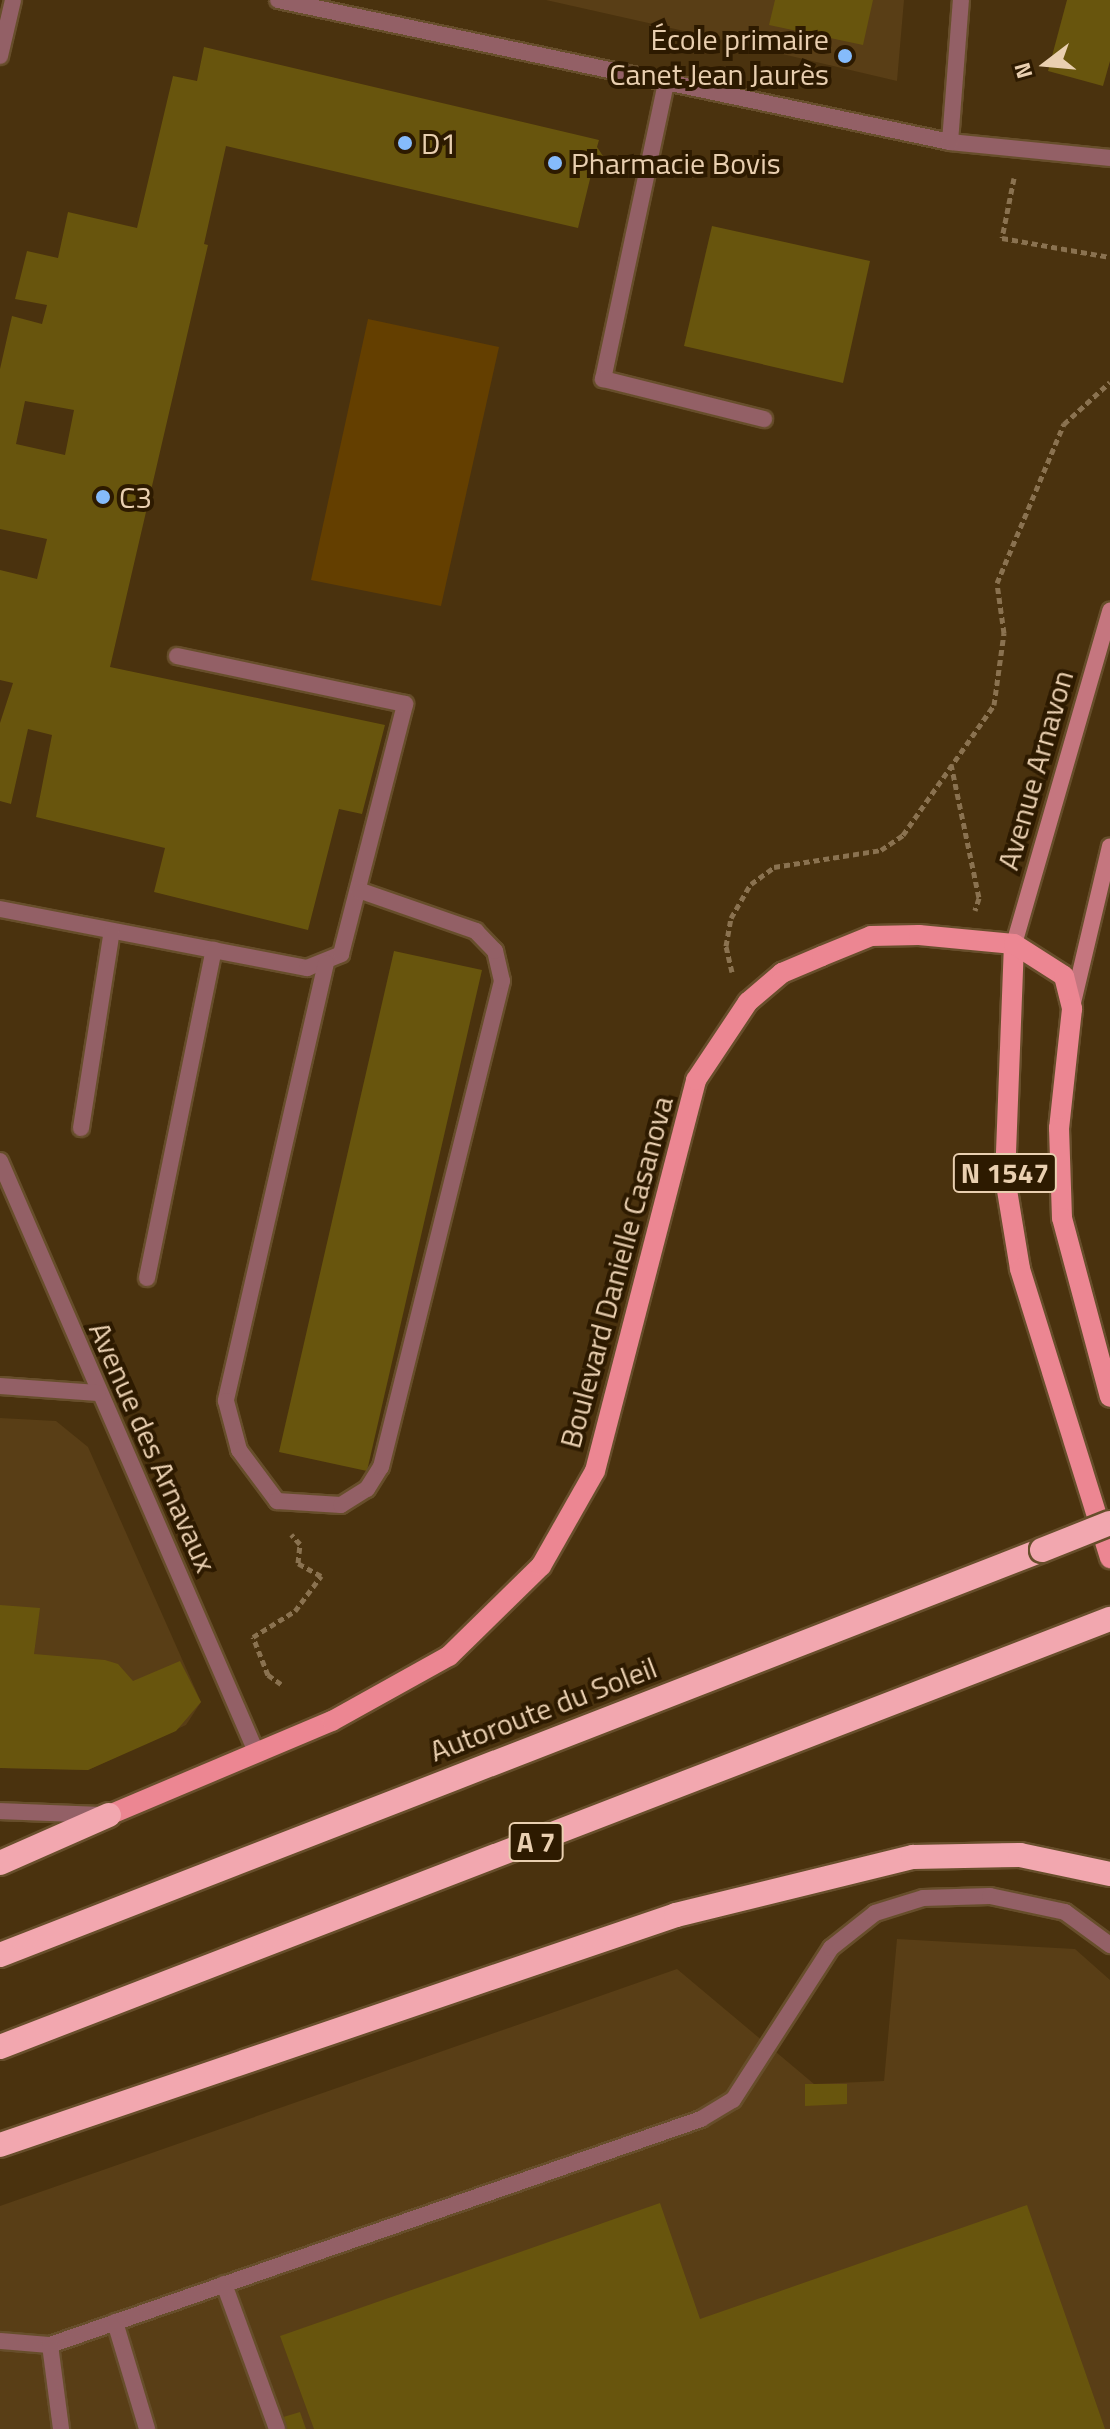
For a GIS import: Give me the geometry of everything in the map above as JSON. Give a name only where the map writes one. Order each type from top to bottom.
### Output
[{"type":"highway","name":"Autoroute du Soleil","points":[[0,1955],[1110,1523]]},
{"type":"highway","name":"A 7","points":[[0,2047],[1110,1619]]},
{"type":"highway","points":[[0,1863],[109,1815]]},
{"type":"highway","points":[[0,2145],[676,1915],[883,1864],[913,1857],[1020,1855],[1110,1874]]},
{"type":"main road","name":"Avenue Arnavon","points":[[1014,944],[1110,611]]},
{"type":"main road","points":[[1072,1009],[1110,846]]},
{"type":"main road","name":"Boulevard Danielle Casanova","points":[[109,1815],[332,1721],[449,1656],[541,1566],[595,1471],[696,1080],[742,1012],[782,973],[871,936],[1014,944],[1064,976],[1072,1009],[1059,1128],[1062,1218],[1110,1397]]},
{"type":"main road","name":"N 1547","points":[[1014,944],[1005,1178],[1020,1269],[1057,1396],[1110,1558]]},
{"type":"street","points":[[0,56],[13,0]]},
{"type":"street","points":[[278,0],[950,142],[1110,158]]},
{"type":"street","points":[[950,142],[961,0]]},
{"type":"street","points":[[666,83],[603,379],[764,419]]},
{"type":"street","points":[[0,909],[307,968],[326,963],[341,954],[405,704],[177,656]]},
{"type":"street","points":[[326,963],[226,1401],[239,1450],[277,1501],[341,1505],[367,1489],[381,1467],[502,981],[495,951],[476,931],[358,890]]},
{"type":"street","points":[[81,1128],[112,931]]},
{"type":"street","points":[[147,1278],[214,950]]},
{"type":"street","name":"Avenue des Arnavaux","points":[[0,1161],[257,1754]]},
{"type":"street","points":[[0,1386],[98,1393]]},
{"type":"street","name":"Boulevard Danielle Casanova","points":[[0,1811],[109,1815]]},
{"type":"street","points":[[0,2341],[50,2345],[701,2119],[733,2100],[831,1948],[875,1913],[923,1898],[990,1896],[1065,1912],[1110,1945]]},
{"type":"street","points":[[224,2284],[277,2429]]},
{"type":"street","points":[[115,2322],[147,2429]]},
{"type":"street","points":[[50,2345],[61,2429]]},
{"type":"path","points":[[1007,212],[1002,238],[1110,257]]},
{"type":"path","points":[[742,1012],[726,946],[731,918],[751,884],[774,867],[881,850],[903,835],[950,763],[994,705],[1004,633],[997,583],[1064,424],[1110,382]]},
{"type":"path","points":[[950,763],[979,898],[966,940]]},
{"type":"path","points":[[281,1684],[268,1675],[253,1637],[295,1611],[321,1576],[298,1563],[300,1544],[285,1528]]},
{"type":"shaded area","name":"École primaire Canet Jean Jaurès","points":[[546,0],[904,0],[897,81],[684,31]]},
{"type":"shaded area","points":[[368,319],[499,347],[441,606],[311,580]]},
{"type":"shaded area","points":[[0,1418],[56,1421],[88,1447],[201,1702],[186,1725],[88,1770],[0,1768]]},
{"type":"shaded area","points":[[897,1939],[1075,1949],[1110,1980],[1110,2429],[0,2429],[0,2206],[677,1969],[814,2084],[884,2081]]},
{"type":"building","points":[[775,0],[873,0],[863,45],[769,25]]},
{"type":"building","points":[[1067,0],[1110,0],[1110,61],[1103,86],[1048,71]]},
{"type":"building","points":[[204,47],[599,140],[597,147],[609,165],[591,175],[578,228],[226,146],[204,244],[208,245],[110,667],[385,725],[362,814],[339,809],[308,930],[154,892],[165,848],[36,817],[52,735],[28,729],[11,804],[0,801],[0,723],[13,683],[0,680],[0,570],[37,579],[47,539],[0,529],[0,369],[12,316],[42,324],[47,305],[15,299],[27,251],[58,258],[68,212],[137,228],[173,76],[197,81]],"holes":[[[25,401],[74,410],[65,455],[16,444]]]},
{"type":"building","points":[[712,226],[870,261],[843,383],[684,346]]},
{"type":"building","points":[[394,951],[482,970],[367,1471],[279,1452]]},
{"type":"building","points":[[0,1605],[40,1608],[34,1654],[105,1660],[118,1664],[133,1681],[180,1661],[201,1702],[176,1731],[88,1770],[0,1768]]},
{"type":"building","points":[[805,2084],[847,2084],[847,2104],[805,2106]]},
{"type":"building","points":[[660,2203],[700,2319],[1027,2205],[1105,2429],[314,2429],[280,2336]]},
{"type":"building","points":[[300,2412],[306,2429],[283,2429],[280,2418]]},
{"type":"place","name":"École primaire Canet Jean Jaurès","points":[[845,56]]},
{"type":"place","name":"D1","points":[[405,143]]},
{"type":"place","name":"Pharmacie Bovis","points":[[555,163]]},
{"type":"place","name":"C3","points":[[103,497]]}]
